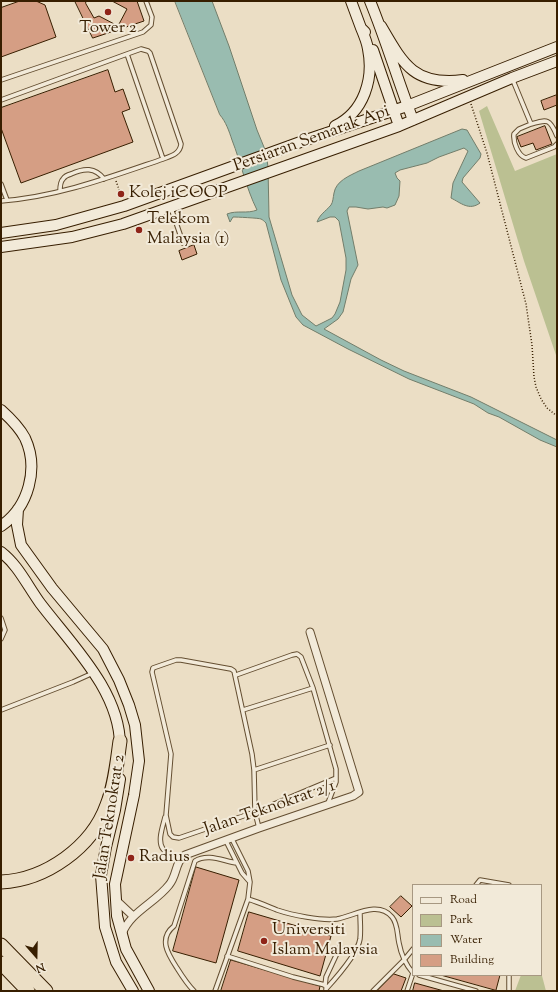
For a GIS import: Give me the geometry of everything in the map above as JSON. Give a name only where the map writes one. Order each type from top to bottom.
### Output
[{"type":"highway","points":[[1,882],[11,882],[46,870],[62,861],[76,850],[90,834],[101,819],[108,804],[120,741]]},
{"type":"highway","points":[[1,945],[46,991]]},
{"type":"highway","points":[[1,963],[28,991]]},
{"type":"main road","points":[[306,140],[343,122],[354,112],[363,99],[369,80],[370,61],[368,48],[351,1]]},
{"type":"main road","points":[[370,1],[381,26],[413,120]]},
{"type":"main road","points":[[381,26],[397,54],[405,64],[412,71],[431,79],[440,81],[463,80],[495,71]]},
{"type":"main road","points":[[361,28],[368,36],[399,126]]},
{"type":"main road","name":"Persiaran Semarak Api","points":[[1,233],[56,225],[124,206],[306,140],[408,106],[557,47]]},
{"type":"main road","name":"Persiaran Semarak Api","points":[[1,247],[72,237],[97,231],[171,207],[399,126],[557,60]]},
{"type":"main road","points":[[1,251],[22,245]]},
{"type":"main road","points":[[1,410],[15,422],[25,438],[30,456],[31,474],[27,492],[18,509],[7,522],[1,526]]},
{"type":"main road","name":"Jalan Teknokrat 2","points":[[18,509],[17,525],[21,545],[52,588],[103,649],[119,680],[135,725],[139,761],[134,795],[115,884],[117,916],[126,949],[149,991]]},
{"type":"main road","name":"Jalan Teknokrat 2","points":[[1,552],[7,556],[18,570],[39,602],[94,672],[114,711],[120,741],[120,778],[115,810],[101,875],[105,927],[116,962],[133,991]]},
{"type":"street","name":"Jalan Teknokrat 2/1","points":[[179,861],[185,855],[353,796],[359,792],[310,632]]},
{"type":"street","points":[[122,934],[133,916],[160,896],[171,883],[179,861]]},
{"type":"street","points":[[116,900],[133,916]]},
{"type":"lane","points":[[1,80],[142,32],[150,26],[152,17],[146,1]]},
{"type":"lane","points":[[1,100],[141,49],[148,50],[182,144],[178,153],[114,176],[60,191],[19,200],[1,201]]},
{"type":"lane","points":[[127,54],[163,159]]},
{"type":"lane","points":[[512,78],[531,124]]},
{"type":"lane","points":[[557,136],[552,124],[548,121],[531,124],[520,129],[514,134],[514,140],[522,157],[526,158],[554,147],[557,144]]},
{"type":"lane","points":[[60,191],[63,179],[79,170],[94,170],[104,179]]},
{"type":"lane","points":[[1,184],[7,200]]},
{"type":"lane","points":[[171,207],[183,243]]},
{"type":"lane","points":[[1,618],[5,630],[1,640]]},
{"type":"lane","points":[[236,675],[297,654],[301,657],[313,688],[336,769],[334,788],[327,805]]},
{"type":"lane","points":[[179,861],[163,848],[161,843],[166,815],[171,754],[152,669],[176,660],[182,660],[231,669],[234,671],[254,770],[255,812],[259,828]]},
{"type":"lane","points":[[1,710],[73,682],[94,672]]},
{"type":"lane","points":[[243,710],[313,688]]},
{"type":"lane","points":[[254,770],[330,745]]},
{"type":"lane","points":[[166,815],[170,834],[176,838],[255,812],[336,778]]},
{"type":"lane","points":[[229,840],[237,864],[242,873],[250,882]]},
{"type":"lane","points":[[215,991],[248,899],[250,882],[248,871],[229,840]]},
{"type":"lane","points":[[194,991],[186,982],[167,952],[166,940],[168,933],[174,926],[195,861],[200,858],[210,856],[237,864]]},
{"type":"lane","points":[[477,884],[480,880],[502,884]]},
{"type":"lane","points":[[248,899],[278,910],[316,919],[336,919],[373,909],[384,911],[392,917],[396,925],[399,944],[404,960],[412,972]]},
{"type":"lane","points":[[326,988],[336,978],[355,951],[360,940],[360,913]]},
{"type":"lane","points":[[326,988],[326,977],[340,947]]},
{"type":"lane","points":[[373,991],[412,950]]},
{"type":"lane","points":[[227,956],[326,988]]},
{"type":"lane","points":[[407,991],[412,976]]},
{"type":"lane","points":[[423,976],[476,991]]},
{"type":"lane","points":[[508,991],[509,976]]},
{"type":"path","points":[[468,97],[487,153],[524,298],[532,345],[536,387],[547,408],[557,416]]},
{"type":"path","points":[[114,176],[124,206]]},
{"type":"green space","points":[[487,106],[515,171],[557,154],[557,358],[524,261],[479,111]]},
{"type":"green space","points":[[521,976],[542,976],[546,991],[515,991]]},
{"type":"water","points":[[175,1],[212,1],[266,152],[268,167],[269,217],[292,295],[302,315],[316,326],[332,318],[335,314],[340,302],[346,270],[346,258],[339,221],[335,217],[330,217],[317,222],[321,215],[332,204],[337,185],[344,179],[359,171],[462,129],[467,130],[481,154],[480,158],[463,178],[462,182],[480,203],[469,206],[451,198],[453,183],[468,151],[464,148],[427,163],[400,170],[395,173],[400,181],[399,196],[395,205],[387,208],[383,207],[368,209],[349,207],[347,211],[358,265],[351,279],[343,312],[338,319],[324,329],[404,371],[471,397],[557,440],[557,447],[540,440],[474,404],[409,379],[348,349],[303,325],[296,317],[281,280],[266,223],[259,219],[235,217],[233,217],[230,222],[227,214],[257,210],[228,130],[220,115]]},
{"type":"building","points":[[20,1],[36,1],[45,5],[56,37],[1,57],[1,8]]},
{"type":"building","points":[[75,1],[137,1],[144,21],[93,38]]},
{"type":"building","name":"Tower 2","points":[[86,1],[112,1],[127,9],[118,26],[99,16],[94,18],[86,4]]},
{"type":"building","points":[[108,70],[115,92],[123,89],[130,109],[122,112],[133,142],[21,183],[1,128],[1,108]]},
{"type":"building","points":[[557,95],[557,105],[544,110],[541,101]]},
{"type":"building","points":[[545,126],[552,144],[536,150],[533,143],[521,147],[517,137]]},
{"type":"building","points":[[194,245],[197,254],[182,260],[179,251]]},
{"type":"building","points":[[196,867],[239,880],[216,963],[173,951]]},
{"type":"building","points":[[401,896],[412,906],[401,917],[390,907]]},
{"type":"building","points":[[249,912],[331,936],[320,976],[238,951]]},
{"type":"building","points":[[231,960],[320,986],[319,991],[221,991]]},
{"type":"building","points":[[394,974],[406,978],[401,991],[377,991]]},
{"type":"building","points":[[445,976],[500,976],[496,990]]},
{"type":"building","points":[[415,983],[444,991],[413,991]]},
{"type":"place","name":"Tower 2","points":[[108,12]]},
{"type":"place","name":"Kolej iCOOP","points":[[121,194]]},
{"type":"place","name":"Telekom Malaysia (1)","points":[[139,230]]},
{"type":"place","name":"Radius","points":[[131,858]]},
{"type":"place","name":"Universiti Islam Malaysia","points":[[264,941]]}]
